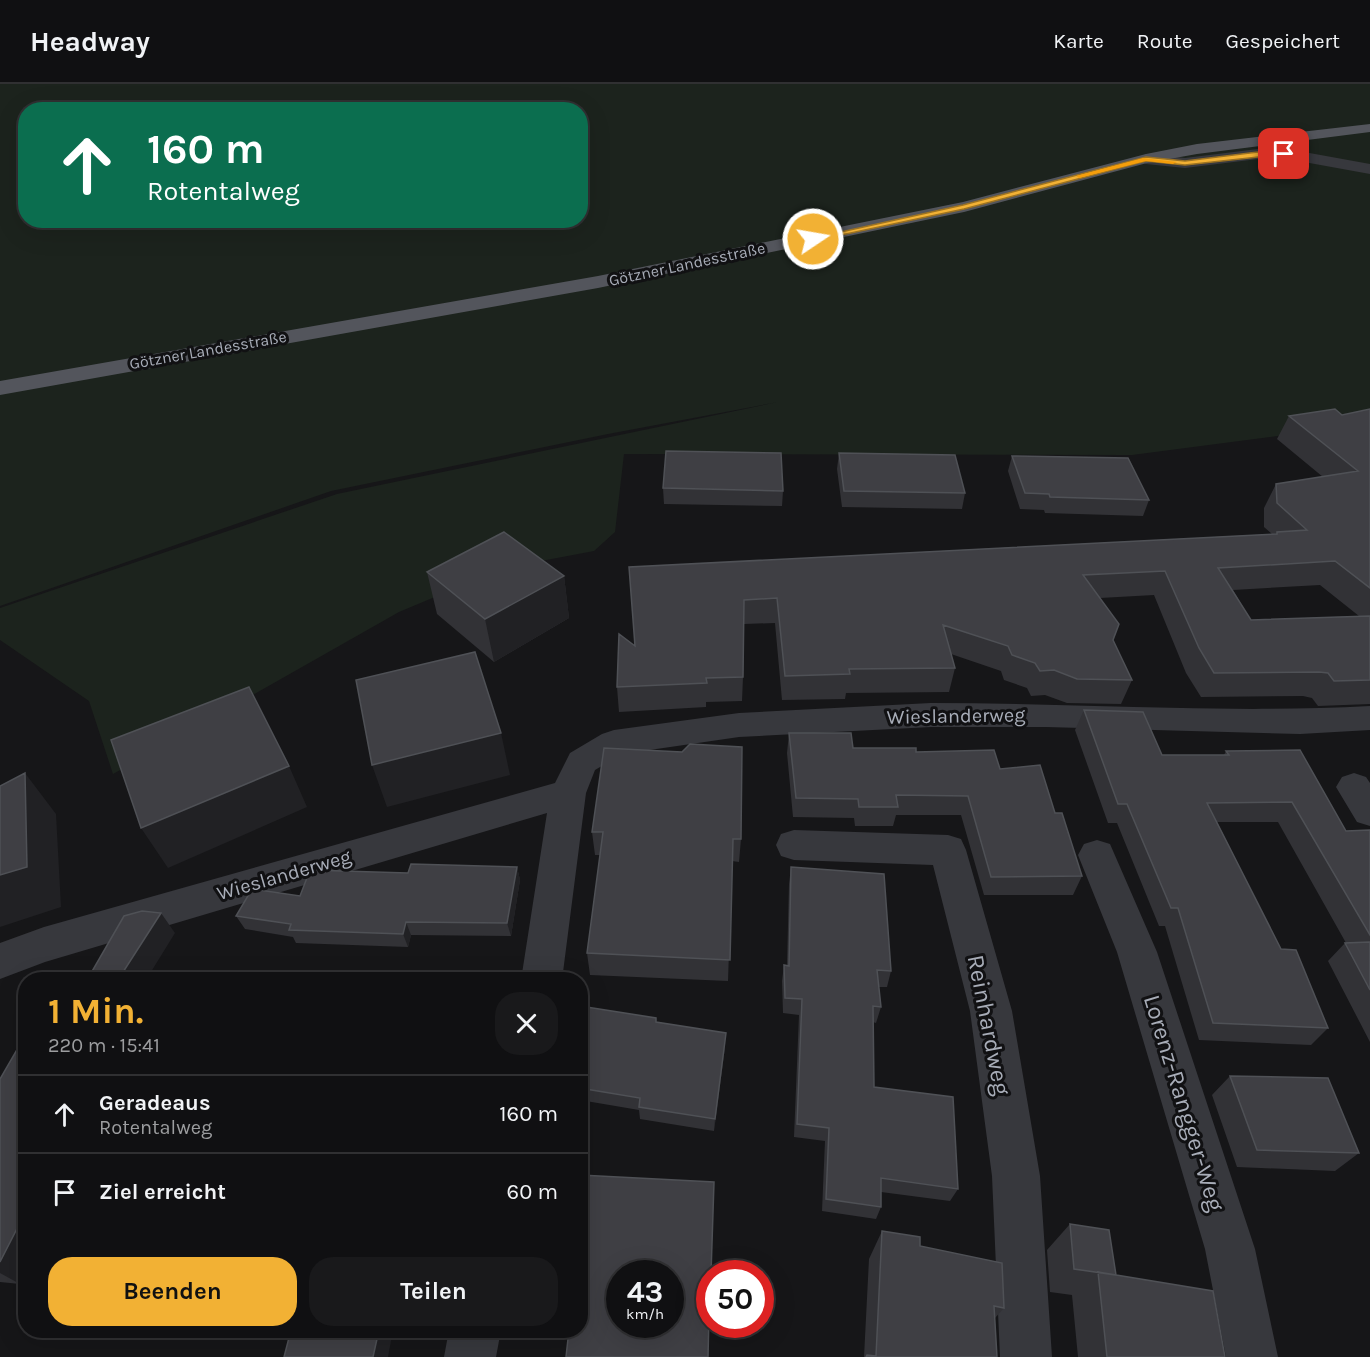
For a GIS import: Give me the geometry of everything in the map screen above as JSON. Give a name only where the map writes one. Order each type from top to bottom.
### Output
[{"type":"main road","name":"Götzner Landesstraße","points":[[0,388],[253,341],[589,284],[964,207],[1146,159],[1236,142],[1370,128]]},
{"type":"street","points":[[1146,159],[1185,163],[1266,153],[1304,157],[1370,169]]},
{"type":"street","name":"Wieslanderweg","points":[[542,972],[568,793],[582,762],[614,743],[739,725],[931,715],[1046,715],[1300,722],[1370,718]]},
{"type":"street","name":"Wieslanderweg","points":[[0,961],[44,945],[568,793]]},
{"type":"street","name":"Reinhardweg","points":[[794,845],[948,850],[991,1011],[1016,1176],[1026,1357]]},
{"type":"street","name":"Lorenz-Rangger-Weg","points":[[1097,855],[1137,952],[1230,1249],[1252,1357]]},
{"type":"street","points":[[470,1357],[474,1338]]},
{"type":"shaded area","points":[[0,84],[1370,84],[1370,424],[1132,455],[624,454],[615,532],[594,551],[504,568],[399,612],[113,774],[89,701],[0,640],[0,608],[337,494],[778,402],[608,434],[331,491],[0,606]]},
{"type":"building","points":[[1335,409],[1342,415],[1370,409],[1370,588],[1335,561],[1218,568],[1251,620],[1370,616],[1370,680],[1334,681],[1328,673],[1319,672],[1214,673],[1199,648],[1165,571],[1083,575],[1119,624],[1113,640],[1132,680],[1077,679],[1054,670],[1040,671],[1035,663],[1012,655],[1008,646],[943,625],[955,668],[849,669],[850,674],[785,676],[777,598],[744,600],[743,677],[706,678],[707,683],[617,687],[619,634],[635,646],[629,567],[1277,534],[1277,532],[1307,530],[1277,503],[1276,484],[1358,471],[1289,416]]},
{"type":"building","points":[[666,451],[781,453],[783,491],[663,488]]},
{"type":"building","points":[[839,453],[955,455],[965,493],[844,491]]},
{"type":"building","points":[[1012,456],[1128,458],[1149,500],[1050,497],[1049,494],[1025,493]]},
{"type":"building","points":[[504,532],[564,576],[485,619],[427,572]]},
{"type":"building","points":[[475,652],[501,733],[372,765],[356,680]]},
{"type":"building","points":[[249,687],[289,766],[141,828],[111,740]]},
{"type":"building","points":[[1084,710],[1143,712],[1162,755],[1229,755],[1226,751],[1300,750],[1346,831],[1370,830],[1370,935],[1292,802],[1207,803],[1281,949],[1296,950],[1328,1028],[1213,1023],[1178,908],[1171,908],[1127,804],[1118,804]]},
{"type":"building","points":[[789,733],[851,733],[853,748],[916,748],[916,752],[994,750],[1000,769],[1040,765],[1055,813],[1062,813],[1082,876],[991,877],[968,796],[896,795],[898,807],[859,807],[858,799],[796,798]]},
{"type":"building","points":[[690,744],[742,747],[741,839],[733,839],[730,960],[587,953],[603,832],[592,832],[604,748],[682,752]]},
{"type":"building","points":[[25,773],[27,867],[0,875],[0,786]]},
{"type":"building","points":[[411,864],[517,867],[507,923],[406,922],[403,934],[289,930],[291,924],[236,916],[252,889],[300,896],[310,870],[408,873]]},
{"type":"building","points":[[791,867],[884,874],[891,971],[877,970],[881,1007],[873,1006],[874,1087],[953,1097],[958,1189],[881,1178],[881,1207],[826,1199],[829,1128],[797,1124],[802,999],[785,998],[784,965],[789,966]]},
{"type":"building","points":[[142,911],[161,913],[123,972],[92,972],[124,916]]},
{"type":"building","points":[[1370,942],[1370,990],[1345,943]]},
{"type":"building","points":[[588,1007],[656,1018],[656,1022],[726,1033],[715,1119],[639,1107],[640,1098],[588,1089]]},
{"type":"building","points":[[18,1048],[18,1227],[0,1262],[0,1079]]},
{"type":"building","points":[[1230,1076],[1328,1078],[1359,1153],[1257,1150]]},
{"type":"building","points":[[588,1175],[714,1182],[711,1260],[696,1260],[696,1338],[708,1338],[708,1357],[566,1357],[568,1338],[588,1338]]},
{"type":"building","points":[[1070,1224],[1109,1230],[1116,1275],[1074,1269]]},
{"type":"building","points":[[882,1231],[920,1237],[920,1246],[1002,1263],[1004,1308],[994,1306],[997,1357],[866,1357],[867,1355],[876,1356]]},
{"type":"building","points":[[1098,1272],[1213,1291],[1225,1357],[1107,1357]]},
{"type":"building","points":[[289,1338],[377,1338],[373,1357],[284,1357]]},
{"type":"slow traffic","points":[[1079,176],[1146,159],[1173,162]]},
{"type":"route","points":[[813,239],[964,207],[1146,159],[1185,163],[1266,153],[1284,154]]}]
